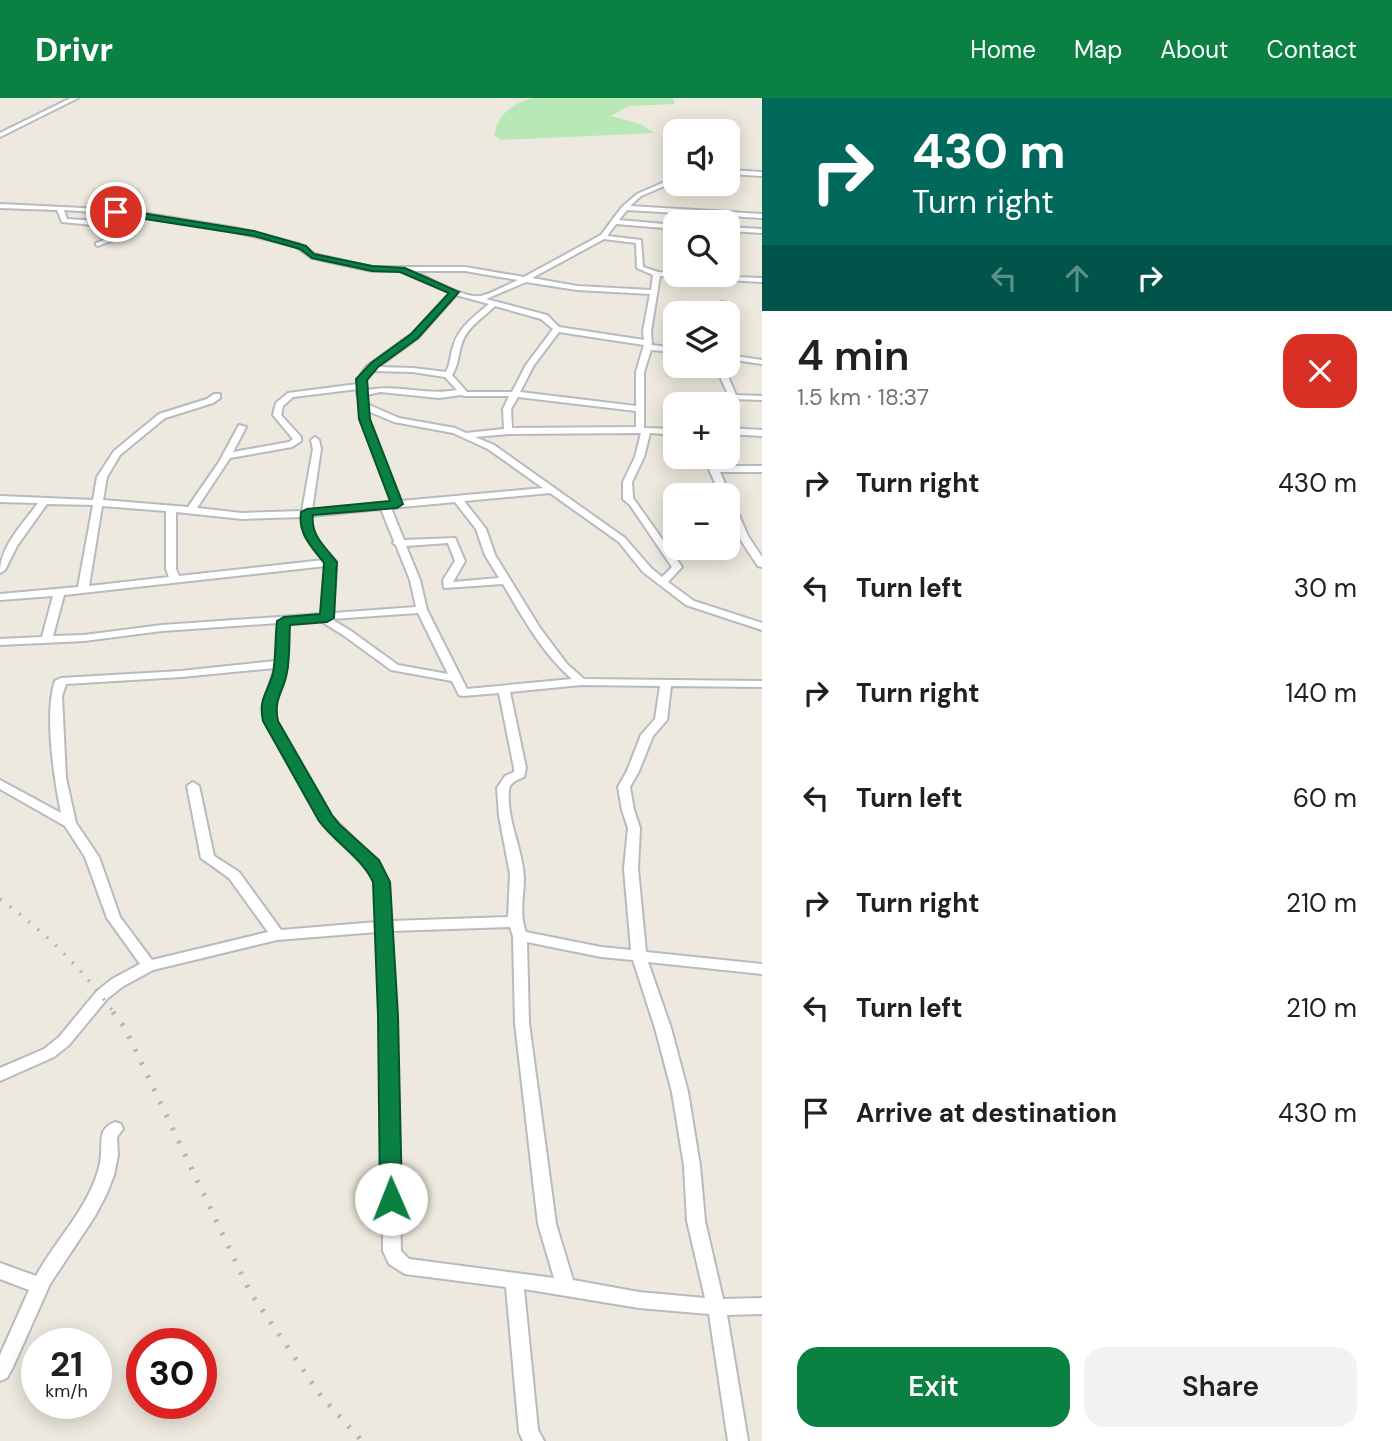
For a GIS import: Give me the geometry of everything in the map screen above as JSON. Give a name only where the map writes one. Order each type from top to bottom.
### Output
[{"type":"street","points":[[0,135],[75,98]]},
{"type":"street","points":[[740,173],[762,174]]},
{"type":"street","points":[[479,299],[524,280],[601,237],[624,208],[639,195],[663,185]]},
{"type":"street","points":[[0,206],[124,212],[235,230],[297,245],[312,256],[372,269],[474,270],[577,288],[653,292]]},
{"type":"street","points":[[60,208],[64,221],[111,226],[120,229],[124,235],[98,244]]},
{"type":"street","points":[[624,208],[762,216]]},
{"type":"street","points":[[614,222],[663,226]]},
{"type":"street","points":[[740,230],[762,231]]},
{"type":"street","points":[[601,237],[639,241],[640,268],[663,274]]},
{"type":"street","points":[[402,270],[455,292],[544,317],[557,329],[663,348]]},
{"type":"street","points":[[644,430],[640,429],[640,372],[648,345],[657,274]]},
{"type":"street","points":[[740,279],[762,280]]},
{"type":"street","points":[[397,504],[369,433],[362,405],[362,379],[369,369],[415,336],[455,292]]},
{"type":"street","points":[[448,375],[456,365],[458,342],[494,303]]},
{"type":"street","points":[[508,431],[507,409],[530,365],[557,329]]},
{"type":"street","points":[[740,359],[762,362]]},
{"type":"street","points":[[369,369],[413,370],[448,375],[465,394],[516,394],[639,409]]},
{"type":"street","points":[[226,457],[292,444],[298,439],[277,415],[279,405],[291,395],[361,390],[439,396],[463,392]]},
{"type":"street","points":[[83,590],[102,477],[117,453],[162,416],[217,396]]},
{"type":"street","points":[[740,397],[762,398]]},
{"type":"street","points":[[362,405],[397,420],[468,435],[491,447],[622,540],[647,570],[690,603],[762,627]]},
{"type":"street","points":[[191,510],[242,427]]},
{"type":"street","points":[[644,430],[637,462],[628,475],[626,491],[628,499],[677,567],[662,583]]},
{"type":"street","points":[[468,435],[508,431],[663,431]]},
{"type":"street","points":[[740,432],[762,433]]},
{"type":"street","points":[[315,440],[317,449],[306,525],[312,539],[331,562],[325,618]]},
{"type":"street","points":[[720,483],[714,470],[762,468]]},
{"type":"street","points":[[0,499],[172,508],[261,517],[550,490]]},
{"type":"street","points":[[0,570],[12,546],[45,500]]},
{"type":"street","points":[[458,500],[481,529],[490,555],[548,647],[581,682]]},
{"type":"street","points":[[385,506],[415,580],[422,610],[463,693],[581,682],[762,684]]},
{"type":"street","points":[[172,508],[171,569],[175,579]]},
{"type":"street","points":[[740,527],[762,564]]},
{"type":"street","points":[[398,543],[453,540],[460,561],[448,580],[448,586],[505,581]]},
{"type":"street","points":[[0,597],[331,562]]},
{"type":"street","points":[[47,640],[59,592]]},
{"type":"street","points":[[0,642],[422,610]]},
{"type":"street","points":[[325,618],[395,668],[457,679]]},
{"type":"street","points":[[284,621],[280,674],[270,695],[268,709],[270,721],[325,817],[334,829],[373,864],[382,882],[392,1251],[395,1259],[405,1266],[566,1287],[644,1303],[717,1309],[762,1306]]},
{"type":"street","points":[[149,966],[114,918],[92,857],[70,824],[60,778],[56,696],[61,681],[154,676],[281,664]]},
{"type":"street","points":[[666,683],[661,720],[647,735],[634,771],[624,787],[634,828],[631,869],[639,957],[663,1028],[680,1092],[692,1166],[696,1221],[717,1309],[738,1441]]},
{"type":"street","points":[[504,689],[520,768],[520,774],[509,779],[503,788],[505,816],[517,874],[522,1023],[547,1224],[566,1287]]},
{"type":"street","points":[[0,784],[70,824]]},
{"type":"street","points":[[193,786],[208,858],[234,875],[277,935]]},
{"type":"street","points":[[0,1075],[49,1053],[64,1041],[102,995],[117,983],[149,966],[277,935],[385,926],[517,929],[639,957],[762,969]]},
{"type":"street","points":[[0,1372],[40,1286],[72,1240],[105,1183],[106,1162],[111,1153],[109,1135],[115,1129]]},
{"type":"street","points":[[0,1271],[40,1286]]},
{"type":"street","points":[[514,1281],[528,1438]]},
{"type":"green space","points":[[534,98],[673,98],[675,104],[629,106],[611,116],[640,124],[655,133],[501,140],[494,135],[499,121],[508,110]]},
{"type":"railway","points":[[0,899],[62,952],[89,980],[115,1014]]},
{"type":"railway","points":[[113,1012],[125,1028],[250,1292],[321,1396],[362,1441]]},
{"type":"route","points":[[116,212],[254,234],[303,247],[312,256],[372,269],[402,270],[427,278],[443,289],[455,292],[415,336],[374,365],[362,379],[360,389],[364,419],[397,504],[307,512],[306,525],[312,539],[331,562],[327,618],[284,621],[280,674],[270,695],[268,709],[270,721],[325,817],[334,829],[373,864],[382,882],[388,1016],[391,1199]]}]
